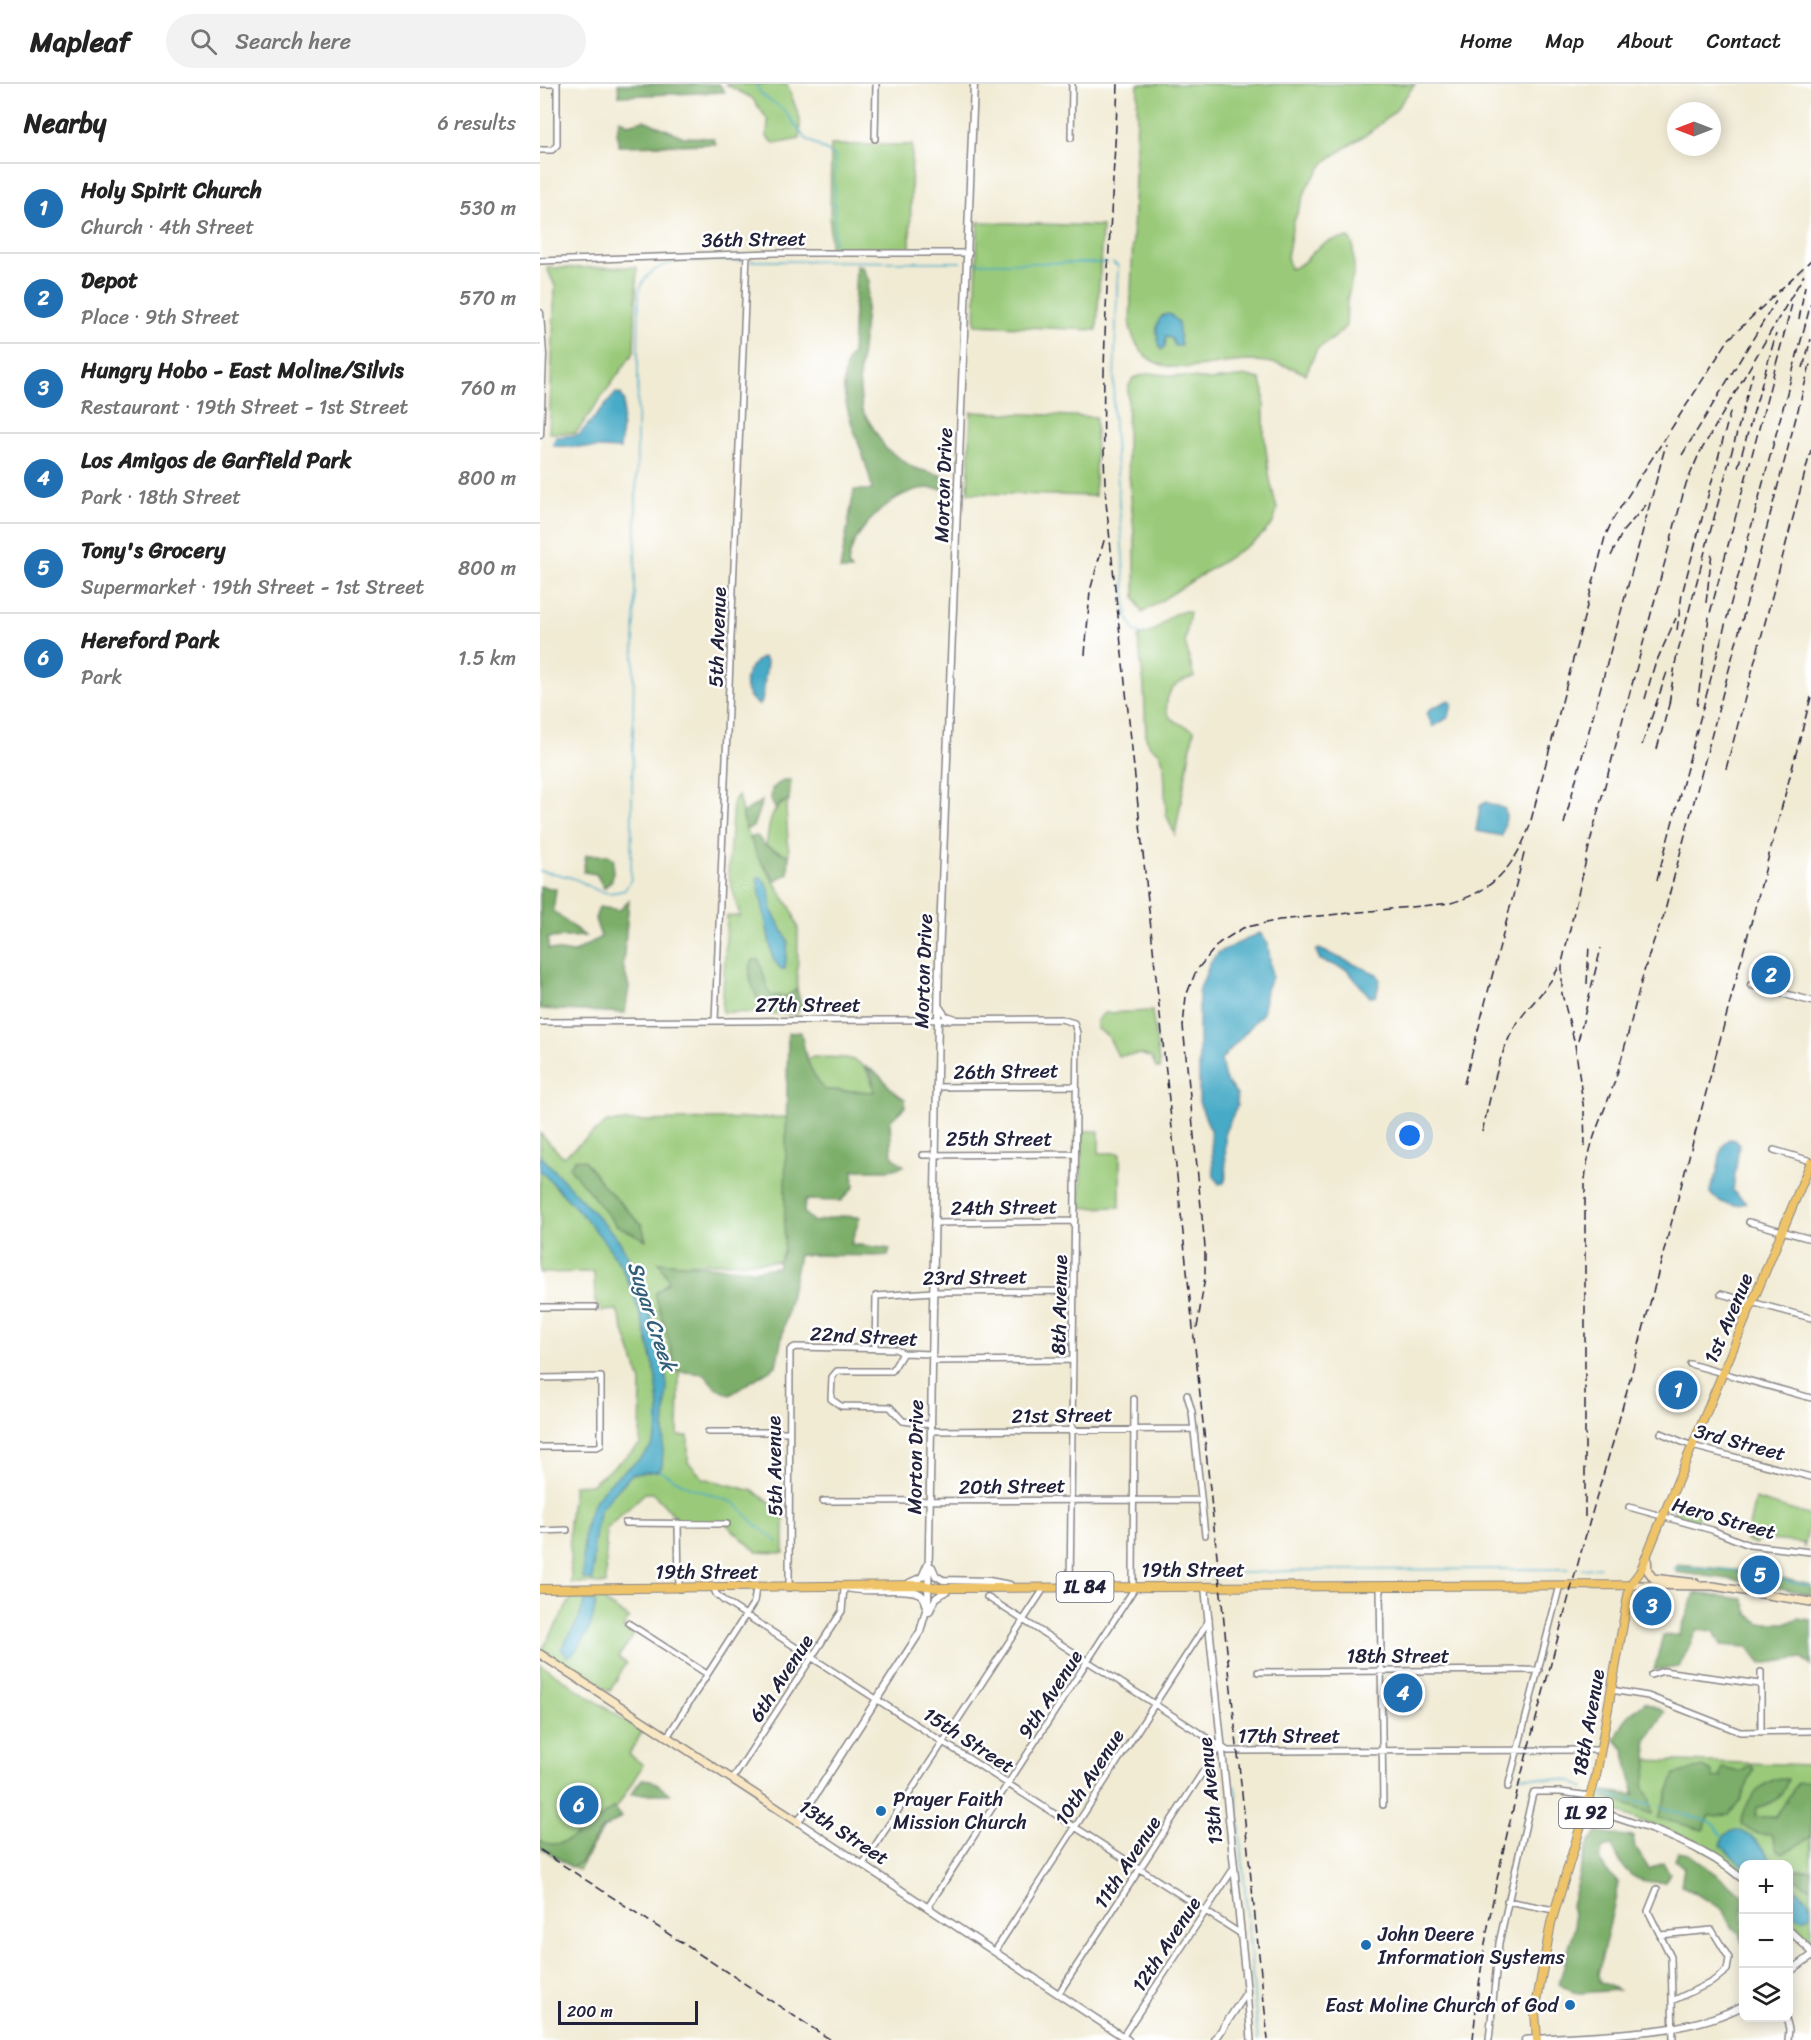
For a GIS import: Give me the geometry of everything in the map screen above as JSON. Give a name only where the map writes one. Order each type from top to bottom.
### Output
[{"type":"main road","name":"1st Avenue","points":[[1630,1585],[1647,1554],[1811,1161]]},
{"type":"main road","points":[[1647,1554],[1648,1570],[1655,1579],[1811,1602]]},
{"type":"main road","name":"19th Street","points":[[540,1589],[845,1588],[903,1585],[954,1587],[1630,1585]]},
{"type":"main road","points":[[1630,1585],[1713,1586]]},
{"type":"main road","name":"18th Avenue","points":[[1537,2039],[1535,2012],[1554,1910],[1591,1796],[1630,1585]]},
{"type":"main road","name":"13th Street","points":[[540,1654],[798,1822]]},
{"type":"street","points":[[540,84],[557,84],[557,145],[552,150],[540,150]]},
{"type":"street","points":[[874,139],[876,84]]},
{"type":"street","name":"Morton Drive","points":[[798,1822],[878,1699],[924,1623],[927,1609],[930,1559],[938,1003],[974,84]]},
{"type":"street","points":[[1071,138],[1072,84]]},
{"type":"street","name":"36th Street","points":[[540,261],[747,254],[969,253]]},
{"type":"street","name":"5th Avenue","points":[[715,1021],[747,254]]},
{"type":"street","points":[[540,314],[543,356],[540,435]]},
{"type":"street","points":[[1751,985],[1811,1001]]},
{"type":"street","points":[[938,1003],[945,1015],[962,1020]]},
{"type":"street","name":"27th Street","points":[[540,1022],[1061,1019],[1074,1023]]},
{"type":"street","name":"8th Avenue","points":[[1070,1587],[1077,1033],[1074,1023]]},
{"type":"street","name":"26th Street","points":[[936,1087],[1076,1086]]},
{"type":"street","points":[[1774,1150],[1811,1161]]},
{"type":"street","name":"25th Street","points":[[923,1155],[1075,1154]]},
{"type":"street","name":"24th Street","points":[[934,1222],[1074,1221]]},
{"type":"street","points":[[1749,1222],[1811,1239]]},
{"type":"street","name":"23rd Street","points":[[875,1349],[876,1296],[933,1292],[1074,1291]]},
{"type":"street","points":[[1720,1294],[1811,1318]]},
{"type":"street","points":[[540,1308],[596,1307]]},
{"type":"street","name":"5th Avenue","points":[[789,1588],[789,1356],[790,1350],[795,1347]]},
{"type":"street","name":"22nd Street","points":[[795,1347],[899,1350],[903,1353],[932,1358],[1073,1360]]},
{"type":"street","name":"21st Street","points":[[903,1353],[892,1371],[837,1371],[832,1377],[831,1399],[838,1406],[890,1407],[903,1421],[932,1428],[1071,1431],[1194,1430]]},
{"type":"street","points":[[1690,1364],[1811,1398]]},
{"type":"street","points":[[540,1378],[601,1377],[601,1445],[540,1448]]},
{"type":"street","points":[[1187,1395],[1194,1430],[1205,1535]]},
{"type":"street","points":[[1134,1399],[1135,1586]]},
{"type":"street","points":[[708,1432],[788,1432]]},
{"type":"street","name":"3rd Street","points":[[1661,1433],[1692,1446],[1811,1477]]},
{"type":"street","name":"20th Street","points":[[823,1501],[1200,1500]]},
{"type":"street","name":"Hero Street","points":[[1629,1507],[1712,1530],[1749,1545],[1811,1552]]},
{"type":"street","points":[[625,1522],[727,1524]]},
{"type":"street","points":[[678,1523],[679,1589]]},
{"type":"street","points":[[540,1531],[567,1530]]},
{"type":"street","points":[[903,1585],[922,1577],[930,1559]]},
{"type":"street","points":[[930,1559],[936,1576],[943,1580],[989,1581],[1017,1587]]},
{"type":"street","points":[[1508,1787],[1560,1585]]},
{"type":"street","name":"9th Avenue","points":[[928,1907],[1089,1662],[1135,1586]]},
{"type":"street","points":[[1380,1586],[1383,1805]]},
{"type":"street","points":[[924,1623],[936,1598],[954,1587]]},
{"type":"street","points":[[863,1864],[1045,1587]]},
{"type":"street","name":"13th Avenue","points":[[1205,1587],[1251,2040]]},
{"type":"street","points":[[667,1737],[747,1614],[754,1602],[756,1588]]},
{"type":"street","points":[[845,1588],[861,1592],[916,1593],[925,1599],[927,1609]]},
{"type":"street","name":"6th Avenue","points":[[732,1780],[842,1611],[845,1588]]},
{"type":"street","name":"15th Street","points":[[714,1589],[717,1596],[1205,1913],[1241,1934]]},
{"type":"street","name":"17th Street","points":[[987,1597],[1221,1749],[1600,1749]]},
{"type":"street","name":"10th Avenue","points":[[995,1951],[1209,1620]]},
{"type":"street","points":[[628,1623],[707,1674]]},
{"type":"street","name":"18th Street","points":[[1258,1672],[1539,1670]]},
{"type":"street","points":[[1651,1675],[1663,1671],[1760,1684]]},
{"type":"street","points":[[1761,1672],[1761,1732]]},
{"type":"street","points":[[1611,1690],[1648,1696],[1737,1731],[1811,1731]]},
{"type":"street","name":"11th Avenue","points":[[1059,1993],[1221,1749]]},
{"type":"street","points":[[1489,2040],[1496,1960],[1526,1817],[1534,1792],[1560,1792],[1591,1796]]},
{"type":"street","points":[[1587,1808],[1679,1839],[1720,1862],[1739,1877]]},
{"type":"street","name":"13th Street","points":[[798,1822],[1126,2038]]},
{"type":"street","name":"12th Avenue","points":[[1126,2038],[1234,1868]]},
{"type":"street","points":[[1657,1888],[1648,1911],[1671,1957],[1673,2040]]},
{"type":"street","points":[[1507,1901],[1554,1910]]},
{"type":"street","points":[[1660,1935],[1712,1930],[1729,1958],[1727,1970],[1712,1982],[1672,2001]]},
{"type":"street","points":[[1793,1934],[1811,1954],[1793,1969]]},
{"type":"street","points":[[1215,2040],[1247,1992]]},
{"type":"street","points":[[1525,2040],[1671,2028],[1720,2016],[1739,2007]]},
{"type":"street","points":[[1787,2022],[1788,2040]]},
{"type":"green space","points":[[618,84],[719,84],[725,92],[619,96]]},
{"type":"green space","points":[[725,84],[787,84],[800,119],[800,139],[775,144],[767,137],[768,120],[752,98]]},
{"type":"green space","points":[[1138,84],[1415,84],[1394,112],[1373,130],[1327,160],[1308,185],[1293,224],[1287,257],[1290,269],[1304,262],[1326,242],[1349,238],[1353,245],[1354,271],[1347,300],[1346,326],[1334,338],[1317,349],[1306,374],[1285,365],[1247,361],[1195,367],[1162,365],[1148,358],[1137,346],[1130,326]]},
{"type":"green space","points":[[619,119],[628,124],[644,120],[684,137],[713,138],[716,144],[619,146],[617,133]]},
{"type":"green space","points":[[831,145],[912,145],[910,249],[830,248]]},
{"type":"green space","points":[[978,222],[1102,226],[1097,330],[975,325]]},
{"type":"green space","points":[[856,266],[862,267],[869,281],[859,379],[862,410],[886,449],[914,468],[944,476],[948,489],[919,489],[907,493],[883,508],[856,540],[848,565],[852,570],[840,570],[854,490],[872,490],[851,421],[844,385],[845,368],[852,353]]},
{"type":"green space","points":[[637,267],[634,352],[576,433],[549,433],[555,286],[547,268]]},
{"type":"green space","points":[[1150,373],[1211,380],[1247,376],[1260,379],[1264,391],[1264,434],[1270,480],[1277,509],[1273,523],[1258,539],[1142,613],[1135,597],[1135,545],[1127,450],[1128,388],[1133,378]]},
{"type":"green space","points":[[971,412],[1096,417],[1095,496],[968,493]]},
{"type":"green space","points":[[1190,612],[1185,642],[1194,677],[1180,682],[1173,688],[1166,707],[1172,719],[1194,730],[1175,835],[1166,814],[1164,765],[1160,753],[1149,745],[1146,737],[1144,686],[1138,639],[1139,636],[1154,630],[1172,615]]},
{"type":"green space","points":[[783,780],[791,780],[789,800],[781,803],[776,810],[771,800],[772,789]]},
{"type":"green space","points":[[738,795],[746,829],[758,857],[792,910],[798,927],[797,1014],[722,1012],[727,916],[740,916],[728,874],[733,802]]},
{"type":"green space","points":[[789,800],[786,809],[789,856],[766,846],[769,825],[774,813],[782,803]]},
{"type":"green space","points":[[762,801],[753,827],[746,829],[742,813]]},
{"type":"green space","points":[[757,836],[766,846],[789,856],[788,874],[775,881],[758,857],[750,837]]},
{"type":"green space","points":[[586,855],[608,855],[614,859],[612,880],[604,888],[596,874],[583,872]]},
{"type":"green space","points":[[540,886],[556,889],[553,911],[585,936],[548,938],[548,949],[573,953],[601,937],[595,919],[599,907],[620,910],[629,900],[623,965],[629,987],[625,1013],[540,1009]]},
{"type":"green space","points":[[753,960],[759,960],[770,995],[787,996],[797,989],[800,1002],[806,1009],[779,1008],[767,1000],[758,1000],[750,975]]},
{"type":"green space","points":[[1152,1011],[1160,1069],[1156,1068],[1152,1058],[1140,1054],[1118,1056],[1108,1036],[1097,1029],[1097,1020],[1104,1013]]},
{"type":"green space","points":[[801,1032],[808,1063],[825,1090],[874,1092],[872,1076],[866,1067],[905,1099],[905,1107],[890,1121],[892,1156],[904,1166],[890,1170],[853,1170],[854,1187],[841,1201],[805,1200],[804,1213],[814,1222],[840,1216],[860,1217],[851,1244],[890,1249],[888,1256],[799,1255],[776,1366],[730,1395],[716,1388],[704,1374],[677,1371],[655,1294],[669,1281],[659,1262],[756,1270],[777,1267],[784,1249],[788,1033]]},
{"type":"green space","points":[[811,1057],[853,1060],[866,1070],[874,1092],[825,1090],[814,1077],[806,1062]]},
{"type":"green space","points":[[792,1117],[792,1261],[681,1264],[678,1436],[688,1436],[688,1462],[703,1478],[753,1491],[784,1511],[784,1553],[757,1552],[725,1523],[680,1522],[653,1493],[645,1493],[606,1529],[606,1584],[571,1583],[569,1523],[574,1485],[592,1484],[640,1445],[641,1382],[617,1310],[602,1311],[595,1302],[594,1272],[540,1273],[540,1133],[563,1157],[607,1122]]},
{"type":"green space","points":[[1082,1131],[1099,1131],[1099,1153],[1120,1153],[1120,1207],[1080,1208]]},
{"type":"green space","points":[[575,1159],[584,1160],[603,1185],[642,1225],[646,1240],[616,1225],[569,1167]]},
{"type":"green space","points":[[1755,1499],[1811,1516],[1804,1548],[1803,1543],[1758,1539],[1756,1544],[1746,1540]]},
{"type":"green space","points":[[1676,1501],[1701,1510],[1697,1521],[1673,1514]]},
{"type":"green space","points":[[1677,1565],[1756,1572],[1811,1585],[1811,1595],[1759,1583],[1676,1572]]},
{"type":"green space","points":[[1695,1593],[1743,1599],[1749,1615],[1760,1623],[1788,1623],[1798,1618],[1811,1620],[1811,1666],[1802,1658],[1761,1664],[1748,1647],[1721,1645],[1714,1631],[1697,1630],[1679,1667],[1654,1670],[1663,1635],[1679,1635]]},
{"type":"green space","points":[[606,1596],[606,1603],[629,1618],[623,1628],[634,1635],[618,1657],[626,1663],[610,1691],[542,1650],[572,1597]]},
{"type":"green space","points":[[540,1664],[642,1732],[629,1754],[643,1765],[578,1870],[540,1845]]},
{"type":"green space","points":[[1420,1677],[1420,1709],[1386,1709],[1386,1678]]},
{"type":"green space","points":[[1645,1702],[1665,1712],[1646,1740],[1648,1767],[1643,1785],[1650,1800],[1652,1814],[1605,1797],[1604,1793],[1635,1795],[1624,1749],[1615,1740],[1626,1718]]},
{"type":"green space","points":[[1640,1760],[1811,1765],[1811,1944],[1793,1927],[1793,1860],[1739,1860],[1739,1872],[1688,1839],[1598,1804],[1600,1790],[1633,1795]]},
{"type":"green space","points":[[1751,1765],[1754,1769],[1740,1801],[1729,1815],[1710,1816],[1703,1830],[1658,1818],[1675,1774],[1703,1767],[1711,1771],[1714,1778],[1721,1777],[1722,1768],[1740,1772]]},
{"type":"green space","points":[[1779,1778],[1788,1779],[1783,1791],[1769,1804],[1757,1808],[1755,1817],[1776,1817],[1798,1782],[1811,1781],[1811,1837],[1784,1853],[1777,1850],[1772,1835],[1758,1834],[1741,1824],[1745,1809],[1753,1795],[1771,1781]]},
{"type":"green space","points":[[642,1779],[651,1780],[670,1794],[631,1794]]},
{"type":"green space","points":[[614,1807],[622,1817],[601,1830],[580,1863],[571,1867],[540,1847],[540,1840],[548,1844],[568,1840]]},
{"type":"green space","points":[[1598,1832],[1633,1837],[1635,1847],[1649,1869],[1663,1863],[1670,1873],[1665,1882],[1637,1879],[1626,1870],[1612,1846],[1603,1848],[1599,1860],[1607,1872],[1619,1883],[1598,1974],[1599,1981],[1618,1990],[1572,1992],[1559,1984],[1575,1926],[1571,1905],[1589,1842]]},
{"type":"green space","points":[[1678,1852],[1689,1854],[1739,1892],[1739,1933],[1731,1927],[1722,1909],[1681,1885],[1684,1868],[1675,1860]]},
{"type":"green space","points":[[1793,1870],[1811,1870],[1811,1888],[1793,1878]]},
{"type":"water","points":[[1170,314],[1178,322],[1181,346],[1175,346],[1172,339],[1166,336],[1165,347],[1161,350],[1157,336],[1158,323],[1163,315]]},
{"type":"water","points":[[616,393],[621,394],[624,401],[620,449],[555,446],[553,444],[556,437],[579,435]]},
{"type":"water","points":[[763,657],[767,662],[762,702],[759,705],[748,694],[746,681],[751,668]]},
{"type":"water","points":[[1449,700],[1452,703],[1449,717],[1433,727],[1427,714],[1430,709]]},
{"type":"water","points":[[1486,802],[1505,809],[1506,818],[1502,836],[1476,831],[1480,806]]},
{"type":"water","points":[[761,877],[769,888],[772,911],[788,941],[785,969],[781,969],[773,959],[757,878]]},
{"type":"water","points":[[1260,933],[1268,944],[1272,977],[1266,989],[1263,1013],[1221,1060],[1225,1079],[1237,1095],[1237,1106],[1225,1132],[1226,1178],[1224,1183],[1219,1184],[1214,1177],[1210,1129],[1199,1102],[1199,991],[1211,961],[1219,952]]},
{"type":"water","points":[[1319,949],[1377,974],[1380,980],[1376,996],[1370,997],[1347,970],[1320,960],[1316,951]]},
{"type":"water","points":[[1729,1139],[1739,1144],[1733,1191],[1746,1203],[1736,1205],[1726,1204],[1710,1193],[1721,1152]]},
{"type":"water","name":"Sugar Creek","points":[[540,1155],[618,1239],[636,1270],[662,1350],[667,1385],[662,1466],[658,1471],[632,1474],[600,1509],[594,1543],[593,1581],[583,1579],[583,1546],[587,1519],[599,1494],[641,1457],[655,1439],[659,1422],[655,1375],[642,1321],[625,1275],[600,1236],[540,1170]]},
{"type":"water","points":[[585,1600],[595,1602],[593,1617],[584,1640],[568,1657],[561,1649],[578,1621]]},
{"type":"water","points":[[1736,1830],[1753,1838],[1771,1860],[1739,1860],[1739,1862],[1721,1846],[1730,1832]]},
{"type":"water","points":[[1793,1887],[1808,1900],[1811,1910],[1808,1917],[1802,1919],[1793,1914]]},
{"type":"waterway","points":[[756,84],[761,94],[784,110],[805,138],[835,156],[834,246]]},
{"type":"waterway","points":[[540,871],[569,877],[607,893],[625,890],[631,879],[639,292],[645,279],[655,270],[667,264],[698,260],[742,261]]},
{"type":"waterway","points":[[751,261],[961,262]]},
{"type":"waterway","points":[[975,263],[1107,263]]},
{"type":"waterway","points":[[1113,263],[1118,266],[1113,412],[1127,616],[1135,632],[1142,635]]},
{"type":"waterway","name":"Sugar Creek","points":[[657,1416],[657,1432]]},
{"type":"waterway","points":[[658,1470],[689,1487],[735,1503],[755,1524],[778,1542]]},
{"type":"waterway","points":[[1582,1569],[1600,1567]]},
{"type":"waterway","points":[[1674,1568],[1732,1570],[1811,1586]]},
{"type":"waterway","points":[[1212,1579],[1225,1574],[1310,1570],[1569,1569]]},
{"type":"waterway","points":[[1521,1776],[1571,1781],[1584,1788]]},
{"type":"waterway","points":[[1236,1786],[1258,2040]]},
{"type":"waterway","points":[[1601,1793],[1653,1806]]},
{"type":"waterway","points":[[1660,1807],[1713,1823],[1723,1837]]},
{"type":"railway","points":[[1118,84],[1105,346],[1106,502],[1268,2040]]},
{"type":"railway","points":[[1197,1328],[1205,1277],[1205,1247],[1183,1026],[1186,996],[1196,971],[1219,943],[1243,928],[1279,920],[1451,903],[1479,892],[1509,866],[1529,828],[1605,537],[1613,519],[1729,339],[1811,260]]},
{"type":"railway","points":[[1585,1147],[1584,1111],[1575,1044],[1562,994],[1562,963],[1593,830],[1685,487],[1699,454],[1804,275]]},
{"type":"railway","points":[[1799,319],[1805,286]]},
{"type":"railway","points":[[1682,455],[1776,301]]},
{"type":"railway","points":[[1657,880],[1811,303]]},
{"type":"railway","points":[[1697,706],[1709,617],[1792,304]]},
{"type":"railway","points":[[1738,467],[1776,334]]},
{"type":"railway","points":[[1803,368],[1811,339]]},
{"type":"railway","points":[[1585,1517],[1585,1180],[1587,1164],[1623,1054],[1643,975],[1663,918],[1811,361]]},
{"type":"railway","points":[[1669,704],[1676,659],[1753,373]]},
{"type":"railway","points":[[1677,630],[1682,594],[1731,409]]},
{"type":"railway","points":[[1564,824],[1666,444]]},
{"type":"railway","points":[[1726,769],[1811,450]]},
{"type":"railway","points":[[1611,556],[1623,531],[1646,505]]},
{"type":"railway","points":[[1085,655],[1090,591],[1105,537]]},
{"type":"railway","points":[[1706,603],[1712,552]]},
{"type":"railway","points":[[1645,699],[1654,667],[1676,618]]},
{"type":"railway","points":[[1642,745],[1667,672]]},
{"type":"railway","points":[[1657,749],[1671,697]]},
{"type":"railway","points":[[1473,2040],[1491,1908],[1520,1779],[1577,1566],[1614,1439],[1811,697]]},
{"type":"railway","points":[[1464,1084],[1525,850]]},
{"type":"railway","points":[[1587,984],[1589,945]]},
{"type":"railway","points":[[1578,1041],[1601,948]]},
{"type":"railway","points":[[1482,1132],[1495,1077],[1509,1037],[1521,1017],[1551,981],[1560,964]]},
{"type":"railway","points":[[540,1850],[831,2040]]},
{"type":"place","name":"Depot","points":[[1771,975]]},
{"type":"place","name":"Holy Spirit Church","points":[[1678,1390]]},
{"type":"place","name":"Tony's Grocery","points":[[1760,1575]]},
{"type":"place","name":"Hungry Hobo - East Moline/Silvis","points":[[1652,1606]]},
{"type":"place","name":"Los Amigos de Garfield Park","points":[[1403,1693]]},
{"type":"place","name":"Hereford Park","points":[[579,1805]]},
{"type":"place","name":"Prayer Faith Mission Church","points":[[881,1811]]},
{"type":"place","name":"John Deere Information Systems","points":[[1366,1945]]},
{"type":"place","name":"East Moline Church of God","points":[[1570,2005]]}]
